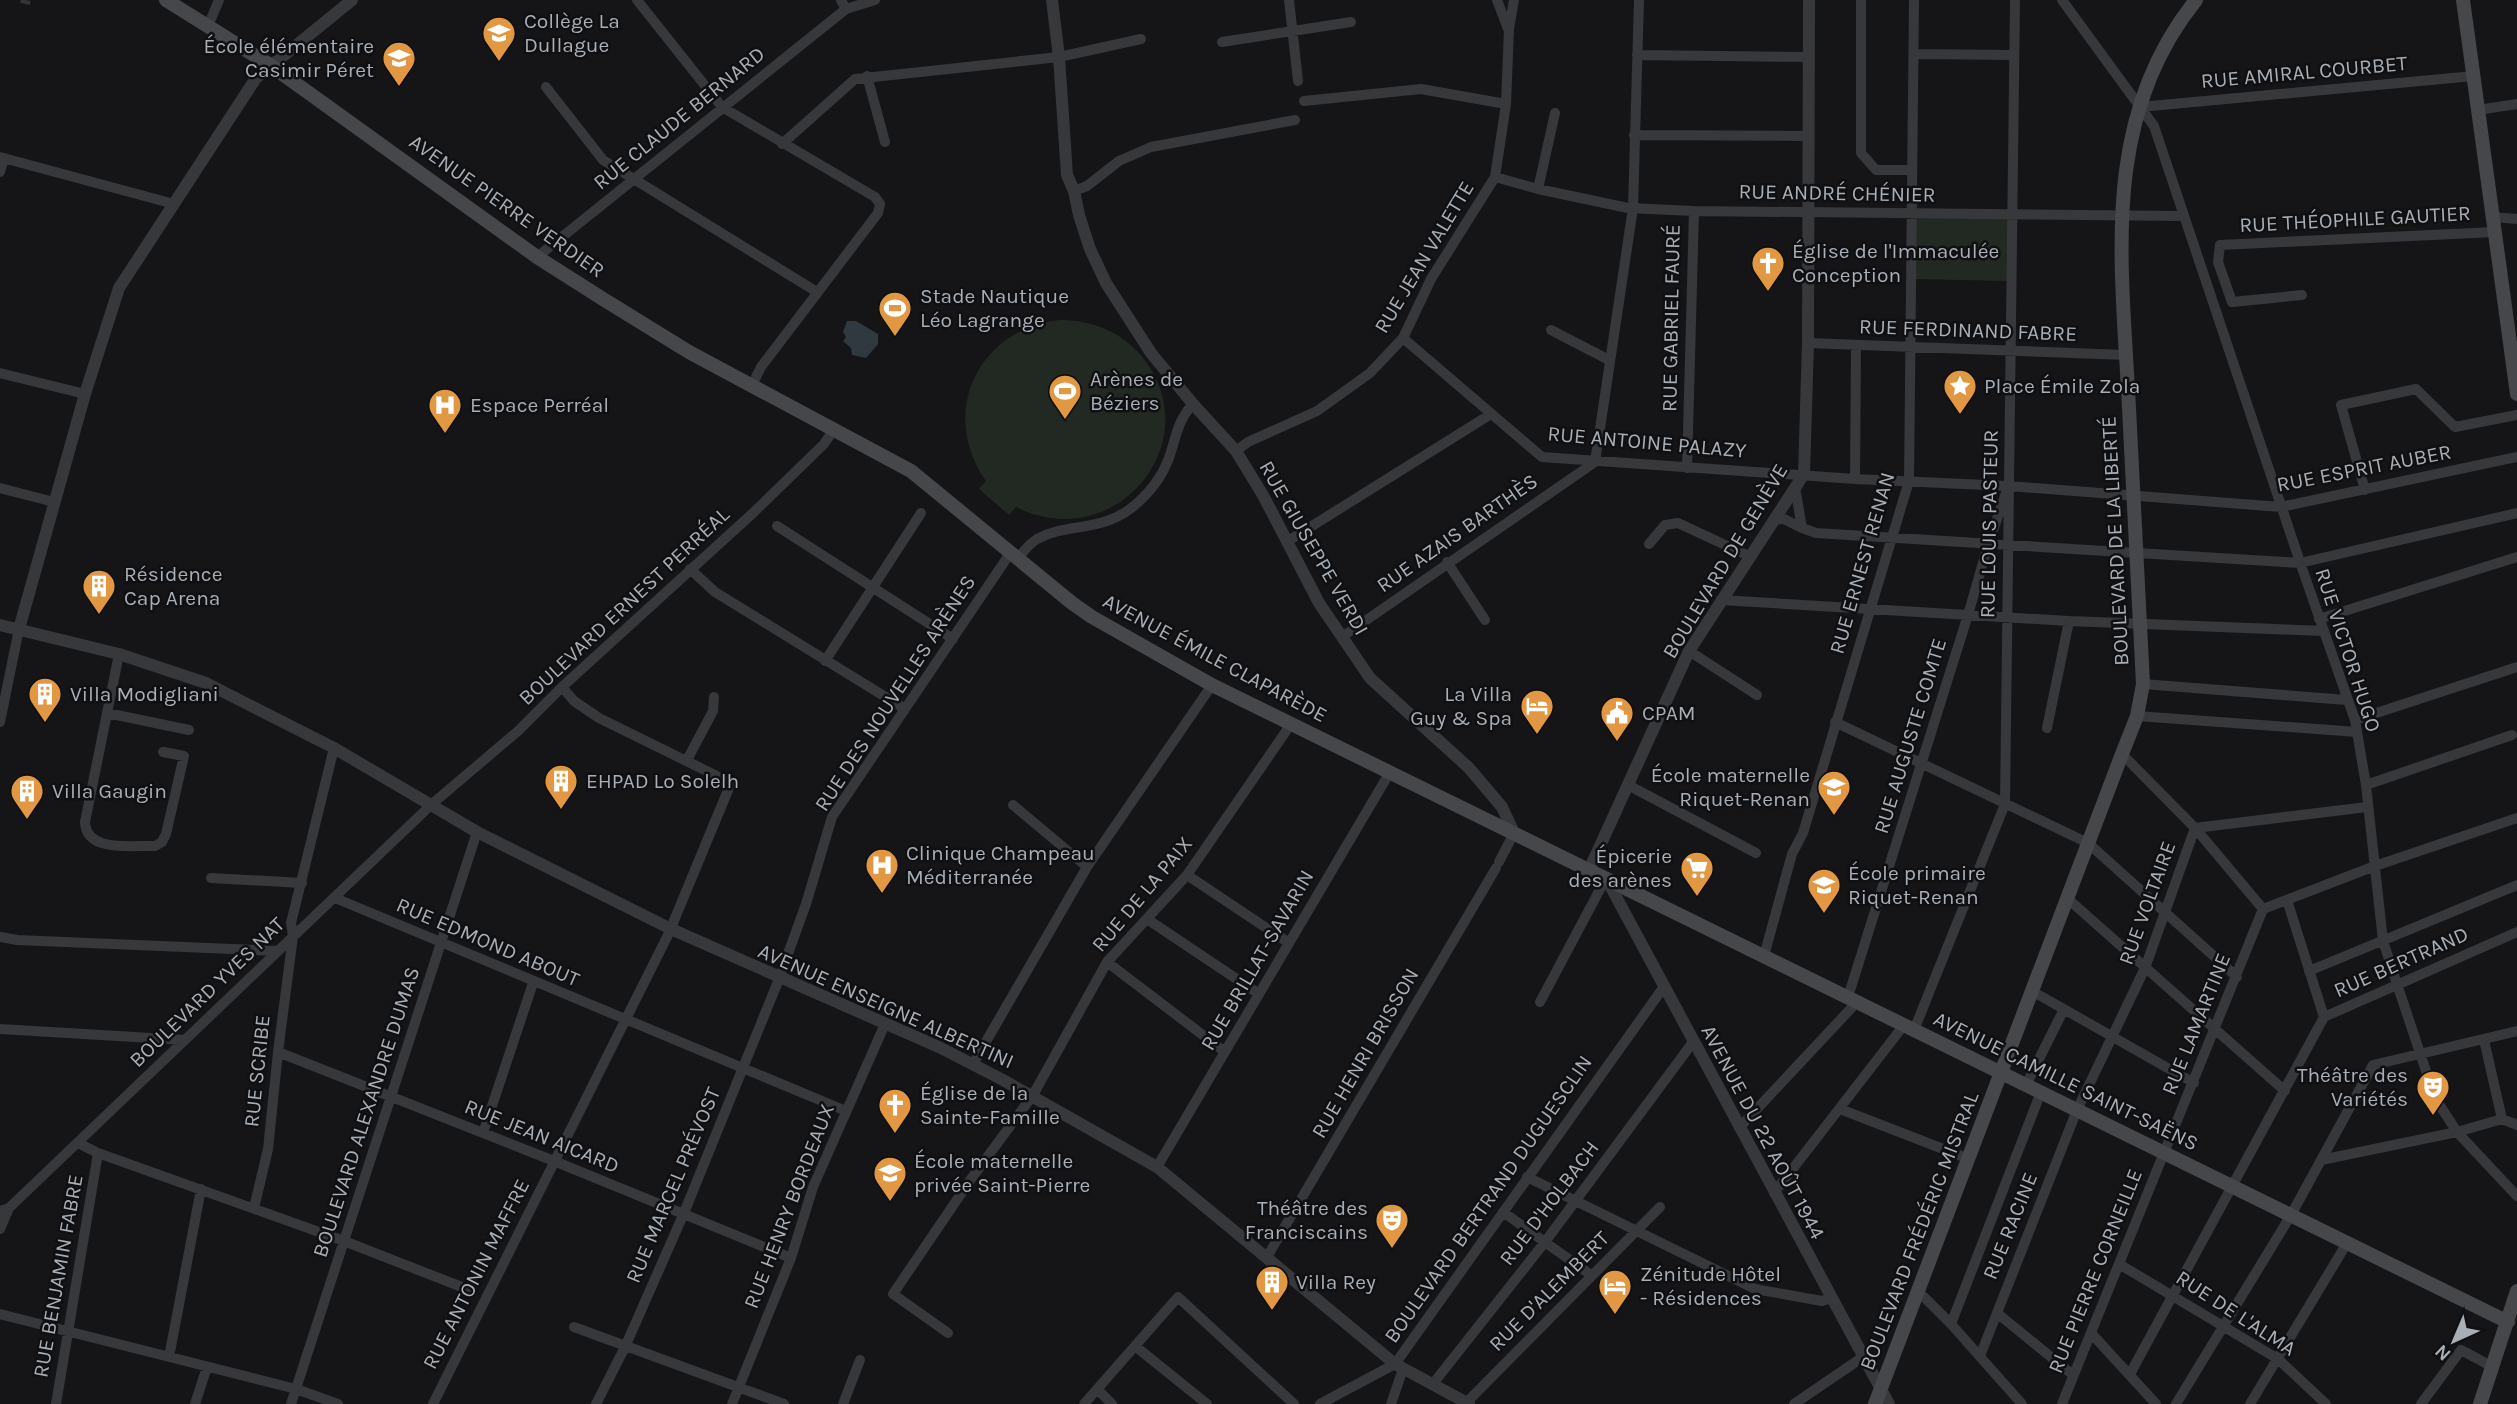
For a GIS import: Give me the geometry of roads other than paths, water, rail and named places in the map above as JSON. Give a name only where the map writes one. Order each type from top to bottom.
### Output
[{"type":"main road","name":"BOULEVARD DE LA LIBERTÉ","points":[[2001,1073],[2137,716],[2143,684],[2120,216],[2127,153],[2138,105],[2165,45],[2196,0]]},
{"type":"main road","points":[[2463,0],[2517,394]]},
{"type":"main road","name":"AVENUE PIERRE VERDIER","points":[[171,1],[270,65],[537,257],[690,352],[834,429]]},
{"type":"main road","name":"AVENUE ÉMILE CLAPARÈDE","points":[[834,429],[911,471],[1092,617],[1212,685],[1606,878]]},
{"type":"main road","name":"AVENUE CAMILLE SAINT-SAËNS","points":[[1606,878],[2508,1322]]},
{"type":"main road","name":"BOULEVARD FRÉDÉRIC MISTRAL","points":[[1875,1404],[2001,1073]]},
{"type":"main road","points":[[2480,1404],[2517,1292]]},
{"type":"street","points":[[208,26],[219,0]]},
{"type":"street","points":[[0,722],[19,629],[85,394],[119,288],[256,78],[352,0]]},
{"type":"street","points":[[636,0],[722,107],[875,197],[880,204],[878,213],[761,367],[752,385]]},
{"type":"street","name":"RUE CLAUDE BERNARD","points":[[537,257],[844,5],[875,0]]},
{"type":"street","name":"RUE GIUSEPPE VERDI","points":[[1052,0],[1067,174],[1090,249],[1106,283],[1150,353],[1236,451],[1320,603],[1370,678],[1469,768],[1502,807],[1514,833]]},
{"type":"street","points":[[1289,0],[1298,80]]},
{"type":"street","points":[[1497,0],[1508,30]]},
{"type":"street","name":"RUE JEAN VALETTE","points":[[1236,451],[1248,442],[1317,411],[1370,373],[1403,338],[1430,279],[1495,177],[1506,104],[1508,30],[1514,0]]},
{"type":"street","points":[[1595,462],[1633,208],[1639,0]]},
{"type":"street","name":"BOULEVARD DE GENÈVE","points":[[1589,870],[1689,651],[1804,474],[1808,343],[1809,0]]},
{"type":"street","points":[[1861,0],[1861,153],[1876,170],[1912,170]]},
{"type":"street","name":"RUE ERNEST RENAN","points":[[1764,956],[1792,854],[1803,833],[1909,481],[1914,0]]},
{"type":"street","name":"RUE LOUIS PASTEUR","points":[[1774,1193],[1839,1109],[1909,1027],[2005,804],[2015,0]]},
{"type":"street","name":"RUE VICTOR HUGO","points":[[2062,0],[2154,126],[2355,720],[2366,785],[2383,941],[2435,1098],[2457,1132],[2517,1196]]},
{"type":"street","points":[[1222,42],[1351,22]]},
{"type":"street","points":[[782,144],[855,79],[1059,57],[1141,39]]},
{"type":"street","points":[[1914,54],[2013,55]]},
{"type":"street","points":[[1637,55],[1808,57]]},
{"type":"street","points":[[867,76],[885,142]]},
{"type":"street","name":"RUE AMIRAL COURBET","points":[[2138,105],[2151,106],[2474,76]]},
{"type":"street","points":[[546,88],[603,160],[817,292]]},
{"type":"street","points":[[1304,102],[1421,89],[1506,104]]},
{"type":"street","points":[[2478,110],[2517,104]]},
{"type":"street","points":[[1538,189],[1555,113]]},
{"type":"street","points":[[1074,191],[1087,186],[1119,161],[1151,147],[1296,120]]},
{"type":"street","points":[[1634,135],[1808,136]]},
{"type":"street","points":[[0,172],[2,158],[174,204]]},
{"type":"street","name":"RUE ANDRÉ CHÉNIER","points":[[1495,177],[1538,189],[1633,208],[1693,211],[2183,216]]},
{"type":"street","name":"RUE GABRIEL FAURÉ","points":[[1687,468],[1693,211]]},
{"type":"street","points":[[2493,217],[2517,219]]},
{"type":"street","name":"RUE THÉOPHILE GAUTIER","points":[[2302,295],[2232,302],[2218,262],[2220,245],[2495,232]]},
{"type":"street","points":[[1552,330],[1609,360]]},
{"type":"street","name":"RUE ANTOINE PALAZY","points":[[1403,338],[1542,457],[1855,479],[2008,486]]},
{"type":"street","name":"RUE FERDINAND FABRE","points":[[1808,343],[2126,355]]},
{"type":"street","points":[[1855,479],[1856,345]]},
{"type":"street","points":[[0,373],[85,394]]},
{"type":"street","points":[[2365,490],[2342,405],[2416,388],[2455,427],[2517,415]]},
{"type":"street","name":"RUE DES NOUVELLES ARÈNES","points":[[779,978],[806,904],[832,817],[953,639],[1015,555],[1045,536],[1096,526],[1129,510],[1148,493],[1169,457],[1178,424],[1193,404]]},
{"type":"street","points":[[1288,541],[1491,414]]},
{"type":"street","name":"BOULEVARD ERNEST PERRÉAL","points":[[432,804],[518,731],[824,444],[834,429]]},
{"type":"street","name":"RUE ESPRIT AUBER","points":[[2008,486],[2281,506],[2517,457]]},
{"type":"street","name":"RUE AZAIS BARTHÈS","points":[[1342,637],[1595,462]]},
{"type":"street","points":[[1795,486],[1801,527]]},
{"type":"street","name":"RUE AUGUSTE COMTE","points":[[1852,999],[1987,545],[2008,486]]},
{"type":"street","points":[[0,488],[54,502]]},
{"type":"street","points":[[825,661],[921,513]]},
{"type":"street","points":[[1773,520],[1784,519],[1816,533],[2300,563],[2517,513]]},
{"type":"street","points":[[1649,544],[1665,525],[1678,523],[1749,556]]},
{"type":"street","points":[[777,526],[953,639]]},
{"type":"street","points":[[2319,619],[2517,557]]},
{"type":"street","points":[[1447,562],[1485,620]]},
{"type":"street","points":[[690,569],[709,588],[905,709]]},
{"type":"street","points":[[1721,600],[2069,621],[2323,631]]},
{"type":"street","points":[[2047,728],[2069,621]]},
{"type":"street","name":"AVENUE ENSEIGNE ALBERTINI","points":[[0,625],[119,654],[206,683],[334,748],[477,832],[671,929],[886,1024],[1033,1095],[1157,1167],[1399,1366],[1467,1403]]},
{"type":"street","points":[[1689,651],[1757,695]]},
{"type":"street","points":[[119,654],[85,822],[87,834],[92,839],[102,844],[141,846],[155,846],[162,842],[184,755],[163,752]]},
{"type":"street","points":[[2355,720],[2517,667]]},
{"type":"street","points":[[2143,684],[2347,700]]},
{"type":"street","points":[[973,1064],[1087,867],[1212,685]]},
{"type":"street","points":[[562,687],[574,701],[599,718],[687,761],[713,711],[714,696]]},
{"type":"street","points":[[107,713],[189,730]]},
{"type":"street","points":[[2137,716],[2357,732]]},
{"type":"street","points":[[1835,722],[2088,843],[2237,977]]},
{"type":"street","name":"RUE DE LA PAIX","points":[[948,1333],[893,1294],[971,1179],[1033,1095],[1107,962],[1187,876],[1292,724]]},
{"type":"street","points":[[2366,785],[2512,735]]},
{"type":"street","name":"RUE SCRIBE","points":[[254,1208],[268,1149],[293,936],[291,923],[334,748]]},
{"type":"street","points":[[2122,754],[2195,828],[2263,909],[2375,866],[2517,818]]},
{"type":"street","name":"RUE ANTONIN MAFFRE","points":[[433,1404],[671,929],[731,783],[687,761]]},
{"type":"street","name":"RUE BRILLAT-SAVARIN","points":[[1157,1167],[1390,772]]},
{"type":"street","points":[[1628,785],[1756,853]]},
{"type":"street","name":"BOULEVARD YVES NAT","points":[[0,1229],[4,1210],[78,1143],[432,804]]},
{"type":"street","points":[[1013,805],[1087,867]]},
{"type":"street","name":"RUE VOLTAIRE","points":[[2077,1110],[2145,968],[2195,828],[2367,807]]},
{"type":"street","name":"BOULEVARD ALEXANDRE DUMAS","points":[[291,1404],[477,832]]},
{"type":"street","name":"RUE HENRI BRISSON","points":[[1267,1258],[1498,865],[1514,833]]},
{"type":"street","points":[[1187,876],[1289,943]]},
{"type":"street","points":[[211,878],[302,883]]},
{"type":"street","points":[[1540,1002],[1606,878]]},
{"type":"street","name":"AVENUE DU 22 AOÛT 1944","points":[[1606,878],[1889,1404]]},
{"type":"street","points":[[2309,971],[2517,885]]},
{"type":"street","name":"RUE EDMOND ABOUT","points":[[335,898],[533,983],[846,1111]]},
{"type":"street","points":[[2068,899],[2285,1091]]},
{"type":"street","points":[[2287,900],[2324,1017]]},
{"type":"street","name":"RUE LAMARTINE","points":[[2165,1153],[2263,909]]},
{"type":"street","points":[[1147,919],[1259,994]]},
{"type":"street","name":"RUE BERTRAND","points":[[2130,1374],[2175,1296],[2324,1017],[2517,932]]},
{"type":"street","points":[[0,937],[17,940],[277,951]]},
{"type":"street","points":[[1107,962],[1225,1052]]},
{"type":"street","name":"RUE MARCEL PRÉVOST","points":[[596,1404],[625,1347],[684,1213],[779,978]]},
{"type":"street","points":[[483,1133],[533,983]]},
{"type":"street","name":"BOULEVARD BERTRAND DUGUESCLIN","points":[[1320,1404],[1399,1366],[1527,1177],[1663,988]]},
{"type":"street","points":[[2032,991],[2194,1083]]},
{"type":"street","points":[[1740,1128],[1852,999]]},
{"type":"street","points":[[2026,1085],[2064,1009]]},
{"type":"street","name":"RUE HENRY BORDEAUX","points":[[732,1404],[791,1258],[813,1187],[886,1024]]},
{"type":"street","points":[[0,1029],[184,1040]]},
{"type":"street","points":[[2176,1404],[2291,1215],[2373,1065],[2517,1031]]},
{"type":"street","points":[[2484,1040],[2502,1119]]},
{"type":"street","name":"RUE D'HOLBACH","points":[[1432,1385],[1545,1242],[1693,1042]]},
{"type":"street","name":"RUE JEAN AICARD","points":[[278,1052],[791,1258]]},
{"type":"street","points":[[1951,1324],[2041,1092]]},
{"type":"street","points":[[1839,1109],[1969,1159]]},
{"type":"street","name":"RUE RACINE","points":[[1980,1356],[2077,1110]]},
{"type":"street","points":[[2320,1160],[2457,1132],[2502,1119],[2517,1125]]},
{"type":"street","points":[[78,1143],[98,1153],[344,1241],[467,1289]]},
{"type":"street","name":"RUE BENJAMIN FABRE","points":[[56,1404],[98,1153]]},
{"type":"street","name":"RUE PIERRE CORNEILLE","points":[[2062,1404],[2165,1153]]},
{"type":"street","points":[[1527,1177],[1755,1289],[1822,1301],[1831,1298]]},
{"type":"street","points":[[169,1357],[201,1189]]},
{"type":"street","name":"RUE D'ALEMBERT","points":[[1467,1403],[1660,1207]]},
{"type":"street","points":[[1503,1212],[1591,1275]]},
{"type":"street","points":[[2250,1404],[2347,1243]]},
{"type":"street","name":"RUE DE L'ALMA","points":[[2119,1264],[2278,1359],[2326,1404]]},
{"type":"street","points":[[1918,1294],[1951,1324],[2022,1404]]},
{"type":"street","points":[[1084,1404],[1178,1297],[1294,1404]]},
{"type":"street","points":[[1997,1313],[2073,1375]]},
{"type":"street","points":[[0,1314],[296,1389],[338,1404]]},
{"type":"street","points":[[574,1327],[784,1404]]},
{"type":"street","points":[[2091,1333],[2156,1404]]},
{"type":"street","points":[[1135,1346],[1207,1404]]},
{"type":"street","points":[[2421,1404],[2462,1350],[2493,1367]]},
{"type":"street","points":[[1794,1404],[1863,1357]]},
{"type":"street","points":[[843,1404],[860,1360]]},
{"type":"street","points":[[1391,1404],[1399,1366]]},
{"type":"street","points":[[195,1404],[207,1367]]},
{"type":"street","points":[[1097,1389],[1112,1404]]},
{"type":"tunnel","points":[[25,4],[26,0]]},
{"type":"place","name":"Collège La Dullague","points":[[499,63]]},
{"type":"place","name":"École élémentaire Casimir Péret","points":[[399,88]]},
{"type":"place","name":"Église de l'Immaculée Conception","points":[[1768,293]]},
{"type":"place","name":"Stade Nautique Léo Lagrange","points":[[895,338]]},
{"type":"place","name":"Place Émile Zola","points":[[1960,416]]},
{"type":"place","name":"Arènes de Béziers","points":[[1065,421]]},
{"type":"place","name":"Espace Perréal","points":[[445,435]]},
{"type":"place","name":"Résidence Cap Arena","points":[[99,616]]},
{"type":"place","name":"Villa Modigliani","points":[[45,724]]},
{"type":"place","name":"La Villa Guy & Spa","points":[[1537,736]]},
{"type":"place","name":"CPAM","points":[[1617,743]]},
{"type":"place","name":"EHPAD Lo Solelh","points":[[561,811]]},
{"type":"place","name":"École maternelle Riquet-Renan","points":[[1834,817]]},
{"type":"place","name":"Villa Gaugin","points":[[27,821]]},
{"type":"place","name":"Clinique Champeau Méditerranée","points":[[882,895]]},
{"type":"place","name":"Épicerie des arènes","points":[[1697,898]]},
{"type":"place","name":"École primaire Riquet-Renan","points":[[1824,915]]},
{"type":"place","name":"Théâtre des Variétés","points":[[2433,1117]]},
{"type":"place","name":"Église de la Sainte-Famille","points":[[895,1135]]},
{"type":"place","name":"École maternelle privée Saint-Pierre","points":[[890,1203]]},
{"type":"place","name":"Théâtre des Franciscains","points":[[1392,1250]]},
{"type":"place","name":"Villa Rey","points":[[1272,1312]]},
{"type":"place","name":"Zénitude Hôtel - Résidences","points":[[1615,1316]]}]
